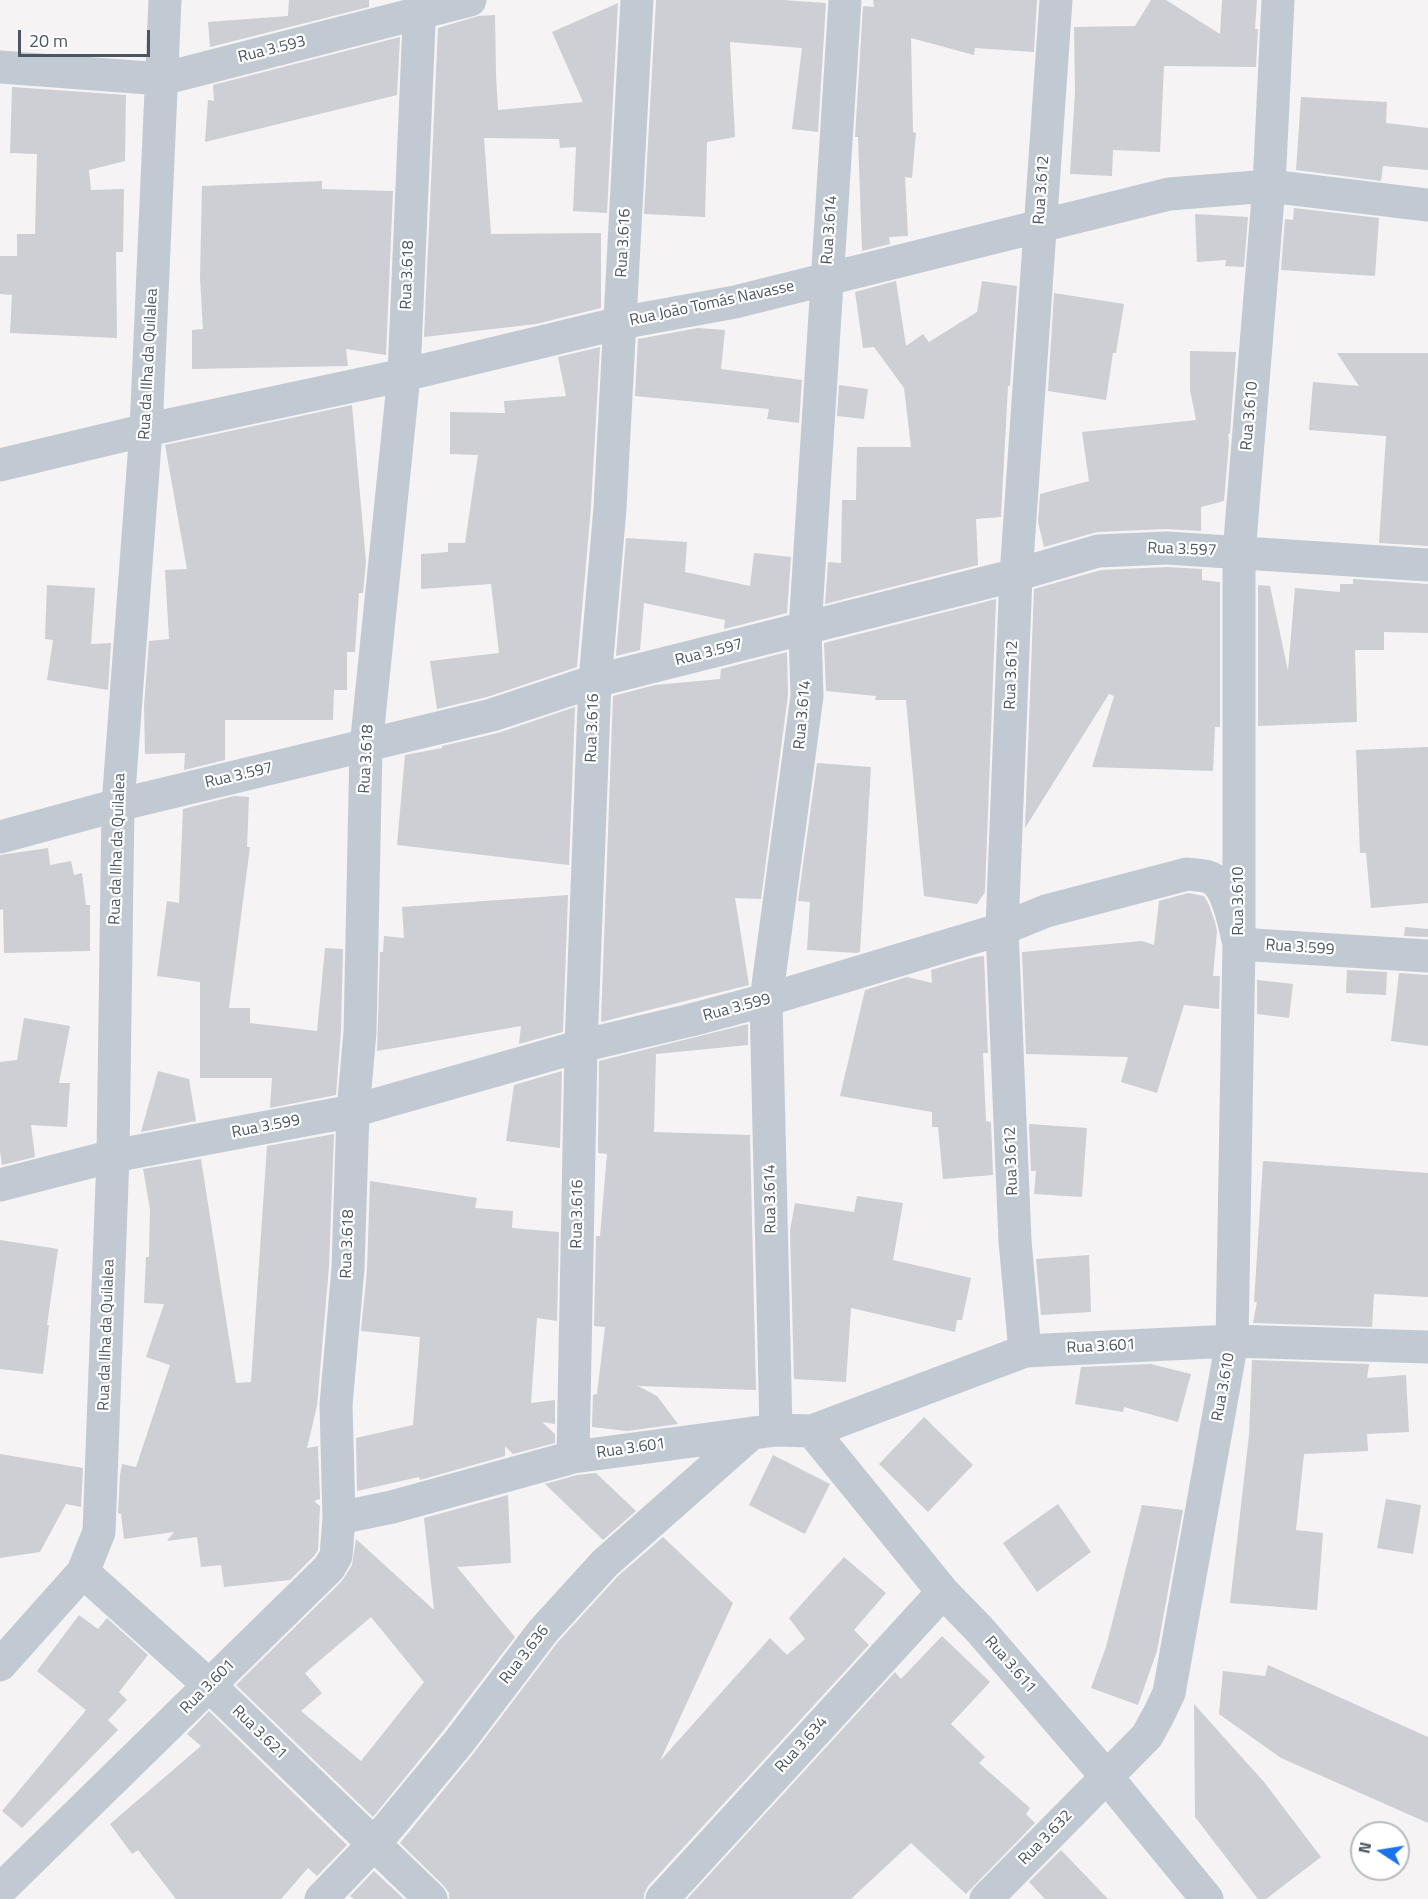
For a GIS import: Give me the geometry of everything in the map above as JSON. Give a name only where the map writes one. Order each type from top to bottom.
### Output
[{"type":"street","name":"Rua da Ilha da Quilalea","points":[[0,1665],[83,1572],[99,1532],[113,1156],[118,805],[146,430],[165,0]]},
{"type":"street","name":"Rua 3.593","points":[[0,67],[162,79],[419,6],[470,0]]},
{"type":"street","name":"Rua 3.616","points":[[573,1457],[581,1046],[595,681],[610,508],[637,0]]},
{"type":"street","name":"Rua 3.614","points":[[764,1432],[766,1000],[807,696],[805,629],[845,0]]},
{"type":"street","name":"Rua 3.612","points":[[1025,1351],[1015,1241],[1002,929],[1016,575],[1056,0]]},
{"type":"street","name":"Rua 3.610","points":[[1106,1776],[1147,1736],[1169,1693],[1232,1341],[1239,944],[1239,553],[1269,186],[1278,0]]},
{"type":"street","name":"Rua 3.618","points":[[339,1518],[336,1405],[348,1268],[353,1111],[360,1032],[366,747],[404,375],[419,6]]},
{"type":"street","name":"Rua João Tomás Navasse","points":[[0,465],[146,430],[404,375],[620,323],[735,302],[1169,194],[1269,186],[1428,205]]},
{"type":"street","name":"Rua 3.597","points":[[0,837],[118,805],[492,715],[595,681],[1016,575],[1098,551],[1167,548],[1428,565]]},
{"type":"street","name":"Rua 3.599","points":[[0,1185],[113,1156],[353,1111],[581,1046],[766,1000],[1002,929],[1046,911],[1187,874],[1209,877],[1219,883],[1225,893],[1239,944],[1428,956]]},
{"type":"street","name":"Rua 3.601","points":[[0,1890],[329,1569],[336,1556],[339,1518],[392,1507],[573,1457],[764,1432],[812,1431],[1025,1351],[1232,1341],[1428,1347]]},
{"type":"street","name":"Rua 3.611","points":[[812,1431],[943,1592],[980,1630],[1106,1776],[1207,1899]]},
{"type":"street","name":"Rua 3.636","points":[[321,1899],[375,1843],[458,1743],[543,1631],[590,1580],[613,1556],[764,1432]]},
{"type":"street","name":"Rua 3.621","points":[[83,1572],[210,1686],[431,1899]]},
{"type":"street","name":"Rua 3.634","points":[[662,1899],[943,1592]]},
{"type":"street","name":"Rua 3.632","points":[[986,1899],[1106,1776]]},
{"type":"building","points":[[289,0],[369,0],[369,7],[210,47],[208,22],[288,16]]},
{"type":"building","points":[[656,0],[783,0],[826,3],[818,132],[792,129],[802,48],[730,42],[735,137],[707,142],[705,217],[644,214]]},
{"type":"building","points":[[873,0],[1037,0],[1034,52],[975,48],[974,55],[911,38],[913,132],[916,133],[912,178],[905,177],[908,236],[889,237],[890,244],[862,251],[858,137],[855,137],[863,6],[874,7]]},
{"type":"building","points":[[1151,0],[1166,0],[1220,34],[1222,0],[1257,0],[1256,67],[1164,66],[1160,152],[1113,150],[1112,176],[1070,174],[1075,91],[1074,27],[1135,26]]},
{"type":"building","points":[[618,3],[607,213],[573,211],[576,147],[560,148],[559,139],[484,138],[491,234],[601,233],[601,308],[536,324],[424,337],[438,28],[478,16],[495,15],[498,110],[583,102],[552,32]]},
{"type":"building","points":[[400,37],[397,95],[205,142],[208,100],[214,101],[213,85]]},
{"type":"building","points":[[12,87],[126,95],[125,161],[89,170],[91,190],[124,189],[123,252],[116,252],[117,338],[10,333],[12,295],[0,294],[0,256],[17,256],[17,234],[35,234],[37,154],[10,153]]},
{"type":"building","points":[[1301,97],[1387,102],[1386,123],[1428,128],[1428,170],[1383,166],[1381,181],[1296,170]]},
{"type":"building","points":[[322,181],[322,189],[393,191],[386,355],[346,349],[348,366],[192,369],[192,330],[203,329],[200,278],[202,186]]},
{"type":"building","points":[[1294,208],[1379,218],[1375,276],[1281,270],[1285,219],[1293,220]]},
{"type":"building","points":[[1195,214],[1248,217],[1244,267],[1225,266],[1226,260],[1197,262]]},
{"type":"building","points":[[896,281],[906,346],[923,334],[929,342],[977,312],[982,281],[1017,286],[1010,386],[1008,386],[1001,517],[976,519],[978,565],[825,604],[828,562],[841,563],[842,500],[856,500],[857,447],[911,447],[904,388],[874,347],[863,348],[855,292]]},
{"type":"building","points":[[1054,293],[1124,304],[1106,400],[1048,391]]},
{"type":"building","points":[[698,328],[725,330],[721,369],[802,380],[799,423],[767,419],[769,409],[635,396],[638,339]]},
{"type":"building","points":[[600,347],[591,507],[577,667],[487,697],[437,709],[430,661],[499,653],[491,584],[421,589],[421,554],[448,552],[448,543],[465,543],[478,455],[450,454],[450,412],[505,413],[504,401],[566,396],[558,357]]},
{"type":"building","points":[[1190,351],[1236,352],[1224,501],[1201,507],[1201,531],[1166,529],[1097,532],[1044,547],[1038,522],[1040,494],[1089,481],[1082,432],[1196,420],[1190,390]]},
{"type":"building","points":[[1337,353],[1428,353],[1428,546],[1379,543],[1386,436],[1309,430],[1313,382],[1359,386]]},
{"type":"building","points":[[839,385],[868,389],[864,419],[837,416]]},
{"type":"building","points":[[352,405],[366,562],[363,593],[359,593],[355,652],[347,652],[347,690],[334,690],[333,720],[225,720],[225,760],[184,770],[185,753],[145,754],[144,706],[149,641],[169,639],[165,570],[187,569],[165,445]]},
{"type":"building","points":[[626,538],[687,542],[685,572],[750,586],[754,553],[791,557],[787,613],[724,629],[725,620],[644,603],[640,650],[616,656]]},
{"type":"building","points":[[1167,567],[1202,569],[1202,580],[1220,582],[1220,727],[1215,727],[1213,771],[1092,767],[1114,696],[1109,694],[1025,828],[1034,589],[1101,570]]},
{"type":"building","points":[[1353,579],[1428,584],[1428,633],[1384,632],[1384,650],[1355,650],[1357,722],[1258,726],[1258,585],[1270,586],[1288,671],[1295,588],[1340,592],[1340,584],[1353,584]]},
{"type":"building","points":[[47,585],[95,588],[91,644],[111,643],[108,690],[47,680],[53,640],[45,639]]},
{"type":"building","points":[[996,599],[985,892],[977,904],[924,896],[906,700],[875,700],[876,696],[826,691],[824,643]]},
{"type":"building","points":[[787,652],[788,695],[761,899],[735,898],[749,985],[601,1022],[613,696],[655,685],[720,679],[721,669]]},
{"type":"building","points":[[575,707],[569,865],[397,845],[405,755],[498,733]]},
{"type":"building","points":[[1428,747],[1428,903],[1371,908],[1366,853],[1360,853],[1356,750]]},
{"type":"building","points":[[817,763],[871,767],[860,952],[857,953],[807,950],[810,902],[798,901]]},
{"type":"building","points":[[234,796],[249,797],[247,847],[250,847],[229,1008],[250,1008],[250,1023],[317,1031],[325,948],[343,949],[341,1031],[336,1095],[270,1108],[272,1078],[200,1078],[200,982],[157,976],[167,901],[179,903],[183,809]]},
{"type":"building","points":[[48,848],[50,865],[71,861],[74,875],[82,873],[86,905],[90,905],[90,951],[4,953],[3,909],[0,910],[0,855]]},
{"type":"building","points":[[1188,893],[1204,896],[1215,922],[1217,931],[1213,976],[1220,976],[1219,1009],[1184,1005],[1157,1093],[1121,1082],[1128,1057],[1026,1054],[1022,952],[1142,941],[1154,945],[1159,901]]},
{"type":"building","points":[[568,895],[563,1032],[519,1044],[521,1026],[377,1051],[380,952],[383,952],[384,936],[404,938],[402,907]]},
{"type":"building","points":[[1405,927],[1428,929],[1428,937],[1404,936]]},
{"type":"building","points":[[984,956],[988,1053],[983,1053],[986,1121],[991,1122],[993,1175],[943,1179],[938,1127],[932,1127],[932,1112],[840,1096],[865,990],[907,977],[932,983],[931,970]]},
{"type":"building","points":[[1347,970],[1387,972],[1386,995],[1346,993]]},
{"type":"building","points":[[1399,973],[1428,975],[1428,1046],[1391,1041]]},
{"type":"building","points":[[1257,980],[1293,984],[1289,1018],[1257,1014]]},
{"type":"building","points":[[24,1018],[70,1026],[59,1083],[70,1083],[67,1127],[31,1125],[35,1157],[2,1165],[0,1062],[17,1060]]},
{"type":"building","points":[[748,1024],[748,1045],[656,1054],[654,1132],[750,1135],[756,1390],[638,1386],[657,1396],[678,1424],[627,1431],[592,1427],[593,1395],[597,1394],[605,1327],[594,1326],[596,1236],[600,1236],[607,1154],[598,1153],[599,1061]]},
{"type":"building","points":[[158,1071],[189,1079],[196,1121],[141,1132]]},
{"type":"building","points":[[562,1071],[560,1148],[506,1141],[514,1085]]},
{"type":"building","points":[[1029,1124],[1087,1128],[1082,1197],[1034,1194],[1036,1171],[1031,1171]]},
{"type":"building","points":[[334,1134],[329,1267],[317,1406],[307,1448],[318,1446],[320,1499],[314,1501],[320,1506],[318,1550],[290,1580],[224,1587],[221,1565],[201,1567],[197,1537],[167,1541],[174,1532],[124,1539],[121,1514],[118,1513],[122,1464],[136,1467],[170,1365],[146,1357],[164,1304],[144,1303],[146,1257],[149,1257],[150,1209],[143,1169],[201,1159],[236,1383],[251,1382],[267,1146]]},
{"type":"building","points":[[1263,1161],[1428,1173],[1428,1297],[1374,1294],[1372,1327],[1253,1323],[1257,1302],[1254,1302]]},
{"type":"building","points":[[370,1181],[477,1198],[475,1208],[513,1211],[512,1228],[559,1232],[557,1321],[537,1318],[531,1403],[555,1400],[555,1424],[542,1422],[555,1434],[555,1443],[513,1454],[505,1446],[505,1456],[420,1480],[419,1477],[357,1491],[356,1438],[413,1425],[420,1337],[361,1331],[367,1270]]},
{"type":"building","points":[[857,1196],[903,1203],[893,1260],[971,1278],[962,1320],[957,1320],[955,1332],[851,1308],[846,1382],[794,1379],[790,1230],[795,1203],[854,1212]]},
{"type":"building","points":[[0,1240],[58,1249],[47,1325],[49,1325],[43,1374],[0,1369]]},
{"type":"building","points":[[1089,1255],[1091,1312],[1041,1315],[1036,1259]]},
{"type":"building","points":[[1252,1360],[1369,1364],[1367,1378],[1406,1375],[1409,1432],[1367,1434],[1368,1451],[1304,1454],[1296,1530],[1323,1533],[1317,1610],[1230,1603],[1249,1435]]},
{"type":"building","points":[[1151,1364],[1191,1374],[1178,1422],[1124,1407],[1123,1412],[1075,1404],[1081,1367]]},
{"type":"building","points":[[924,1417],[973,1465],[928,1512],[879,1464]]},
{"type":"building","points":[[0,1454],[83,1468],[81,1507],[66,1504],[40,1552],[0,1558]]},
{"type":"building","points":[[773,1455],[830,1484],[805,1534],[749,1505]]},
{"type":"building","points":[[596,1473],[636,1511],[603,1540],[545,1484],[577,1475]]},
{"type":"building","points":[[508,1495],[511,1563],[457,1567],[515,1637],[373,1817],[236,1685],[342,1581],[352,1565],[356,1539],[434,1610],[424,1518]],"holes":[[[371,1617],[424,1682],[361,1761],[301,1711],[322,1693],[305,1673]]]},
{"type":"building","points":[[1386,1499],[1421,1505],[1413,1554],[1377,1548]]},
{"type":"building","points":[[1058,1504],[1091,1552],[1037,1592],[1003,1543]]},
{"type":"building","points":[[1142,1505],[1183,1510],[1157,1651],[1138,1705],[1091,1688],[1106,1647]]},
{"type":"building","points":[[663,1537],[733,1603],[660,1761],[770,1638],[787,1655],[805,1639],[789,1618],[844,1557],[886,1593],[854,1630],[869,1645],[648,1886],[644,1899],[449,1899],[449,1893],[444,1886],[400,1843],[473,1754],[557,1643],[618,1576]]},
{"type":"building","points":[[79,1615],[98,1629],[107,1618],[148,1655],[119,1692],[127,1700],[108,1720],[118,1730],[22,1828],[2,1811],[86,1710],[37,1671]]},
{"type":"building","points":[[942,1636],[990,1682],[951,1724],[985,1757],[979,1763],[1030,1808],[1026,1814],[1035,1823],[966,1894],[911,1843],[851,1899],[687,1899],[895,1672],[901,1679]]},
{"type":"building","points":[[1268,1665],[1428,1737],[1428,1823],[1281,1758],[1219,1714],[1223,1671],[1265,1676]]},
{"type":"building","points":[[1194,1704],[1264,1782],[1321,1857],[1266,1899],[1258,1899],[1195,1817]]},
{"type":"building","points":[[209,1711],[347,1845],[317,1876],[308,1868],[281,1899],[176,1899],[138,1850],[132,1854],[110,1824],[201,1746],[187,1734]]},
{"type":"building","points":[[1061,1850],[1108,1899],[1045,1899],[1029,1882]]},
{"type":"building","points":[[374,1871],[404,1899],[354,1899],[350,1896]]}]
